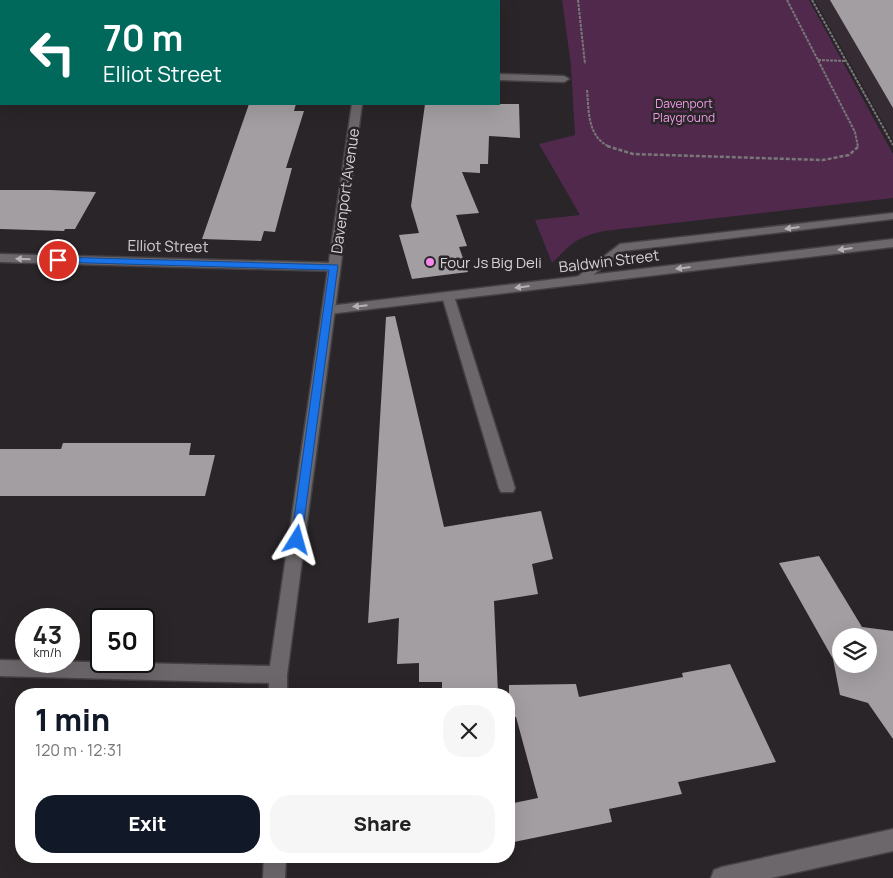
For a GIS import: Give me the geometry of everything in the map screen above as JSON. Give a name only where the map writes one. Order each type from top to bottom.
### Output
[{"type":"street","points":[[500,77],[564,79]]},
{"type":"street","name":"Davenport Avenue","points":[[278,688],[278,675],[357,105]]},
{"type":"street","points":[[578,281],[620,248],[893,216]]},
{"type":"street","name":"Baldwin Street","points":[[329,310],[893,243]]},
{"type":"street","name":"Elliot Street","points":[[0,258],[334,267]]},
{"type":"street","points":[[448,296],[507,488]]},
{"type":"street","points":[[0,668],[278,675]]},
{"type":"street","points":[[722,878],[893,840]]},
{"type":"street","points":[[274,878],[275,863]]},
{"type":"path","points":[[578,0],[585,66]]},
{"type":"path","points":[[587,85],[592,132],[600,142],[614,150],[633,154],[823,160],[850,155],[859,146],[855,132],[787,0]]},
{"type":"path","points":[[812,0],[893,145]]},
{"type":"path","points":[[818,60],[846,61]]},
{"type":"shaded area","points":[[815,0],[893,0],[893,140]]},
{"type":"green space","name":"Davenport Playground","points":[[562,0],[809,0],[893,154],[893,198],[604,231],[581,238],[552,263],[535,220],[580,215],[539,144],[575,135],[571,66]]},
{"type":"building","points":[[830,0],[893,0],[893,108]]},
{"type":"building","points":[[519,104],[520,138],[489,136],[488,164],[480,164],[480,173],[462,172],[479,213],[456,215],[467,246],[459,247],[468,272],[412,279],[399,235],[419,233],[411,206],[425,105]]},
{"type":"building","points":[[249,105],[296,105],[294,111],[304,111],[286,168],[292,168],[275,232],[264,231],[261,241],[202,239]]},
{"type":"building","points":[[0,190],[96,192],[75,229],[65,229],[64,231],[0,229]]},
{"type":"building","points":[[395,316],[444,527],[541,511],[553,559],[532,564],[538,594],[494,601],[498,688],[442,688],[442,682],[419,682],[419,663],[397,664],[399,618],[368,623],[386,317]]},
{"type":"building","points":[[63,443],[191,443],[189,455],[215,455],[205,496],[0,496],[0,449],[61,449]]},
{"type":"building","points":[[819,556],[862,627],[870,628],[832,628],[832,657],[779,563]]},
{"type":"building","points":[[877,629],[893,631],[893,739],[868,703],[840,695],[836,673],[877,673]]},
{"type":"building","points":[[730,664],[776,762],[678,782],[682,794],[609,809],[612,822],[515,842],[515,803],[538,798],[515,717],[515,688],[509,688],[509,685],[576,684],[579,697],[683,677],[682,673]]},
{"type":"place","name":"Four Js Big Deli","points":[[430,262]]},
{"type":"route","points":[[58,260],[334,267],[297,540]]}]
